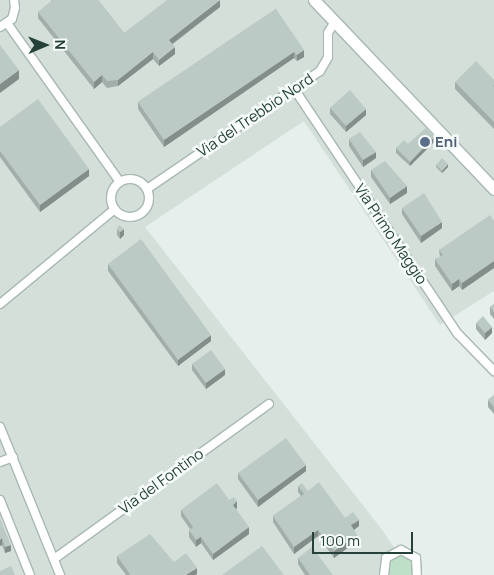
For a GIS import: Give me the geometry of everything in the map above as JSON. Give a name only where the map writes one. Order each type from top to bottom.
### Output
[{"type":"main road","points":[[314,0],[494,189]]},
{"type":"street","points":[[14,0],[14,14],[4,25],[120,182]]},
{"type":"street","name":"Via del Trebbio Nord","points":[[147,189],[295,90],[326,64],[328,33],[334,22]]},
{"type":"street","name":"Via Primo Maggio","points":[[295,90],[458,334],[494,371]]},
{"type":"street","points":[[135,179],[147,189],[149,200],[141,214],[130,217],[116,209],[111,198],[120,182],[135,179]]},
{"type":"street","points":[[0,304],[116,209]]},
{"type":"street","name":"Via del Fontino","points":[[54,559],[269,404]]},
{"type":"street","points":[[0,427],[60,575]]},
{"type":"street","points":[[0,462],[13,457]]},
{"type":"street","points":[[0,500],[30,575]]},
{"type":"street","points":[[384,575],[386,558],[401,550],[416,558],[418,575]]},
{"type":"shaded area","points":[[0,0],[494,0],[494,291],[440,325],[304,121],[145,227],[380,527],[413,575],[0,575]]},
{"type":"green space","points":[[400,554],[414,561],[414,575],[388,575],[389,560]]},
{"type":"building","points":[[53,0],[98,0],[124,33],[167,0],[220,0],[169,40],[175,47],[159,60],[153,52],[118,80],[107,81],[102,75],[94,82],[38,12]]},
{"type":"building","points":[[276,9],[304,50],[297,55],[294,52],[164,140],[138,102]]},
{"type":"building","points":[[0,45],[19,70],[0,84]]},
{"type":"building","points":[[476,61],[494,80],[494,122],[455,82]]},
{"type":"building","points":[[350,90],[366,109],[346,126],[330,108]]},
{"type":"building","points":[[38,99],[89,169],[40,205],[0,151],[0,127]]},
{"type":"building","points":[[427,127],[435,136],[410,162],[396,148],[404,140],[408,144]]},
{"type":"building","points":[[360,132],[376,152],[363,160],[349,139]]},
{"type":"building","points":[[442,158],[448,164],[442,171],[436,165]]},
{"type":"building","points":[[385,161],[407,186],[390,198],[371,170]]},
{"type":"building","points":[[424,193],[442,222],[421,236],[402,208]]},
{"type":"building","points":[[490,215],[494,221],[494,261],[462,283],[459,279],[452,284],[435,259],[443,255],[439,250]]},
{"type":"building","points":[[119,225],[124,229],[120,232],[117,229]]},
{"type":"building","points":[[141,239],[211,335],[178,360],[108,264]]},
{"type":"building","points":[[494,304],[494,312],[490,307]]},
{"type":"building","points":[[483,316],[492,327],[485,333],[476,323]]},
{"type":"building","points":[[211,350],[225,369],[206,383],[192,364]]},
{"type":"building","points":[[494,395],[494,407],[488,400]]},
{"type":"building","points":[[286,438],[306,465],[258,500],[238,473]]},
{"type":"building","points":[[319,482],[345,518],[353,512],[359,520],[351,525],[357,535],[334,551],[318,530],[294,547],[273,516],[304,494],[298,486],[302,483],[308,491]]},
{"type":"building","points":[[217,483],[229,500],[234,497],[237,501],[233,505],[249,527],[213,554],[201,537],[196,540],[189,530],[193,527],[181,510]]},
{"type":"building","points":[[0,519],[11,545],[5,547],[2,538],[0,540]]},
{"type":"building","points":[[150,534],[174,562],[186,553],[197,568],[186,575],[128,575],[130,574],[117,556]]},
{"type":"building","points":[[262,546],[284,575],[222,575]]},
{"type":"building","points":[[312,547],[333,575],[310,575],[298,558]]},
{"type":"building","points":[[11,566],[15,575],[0,575],[0,571]]},
{"type":"place","name":"Eni","points":[[425,142]]}]
